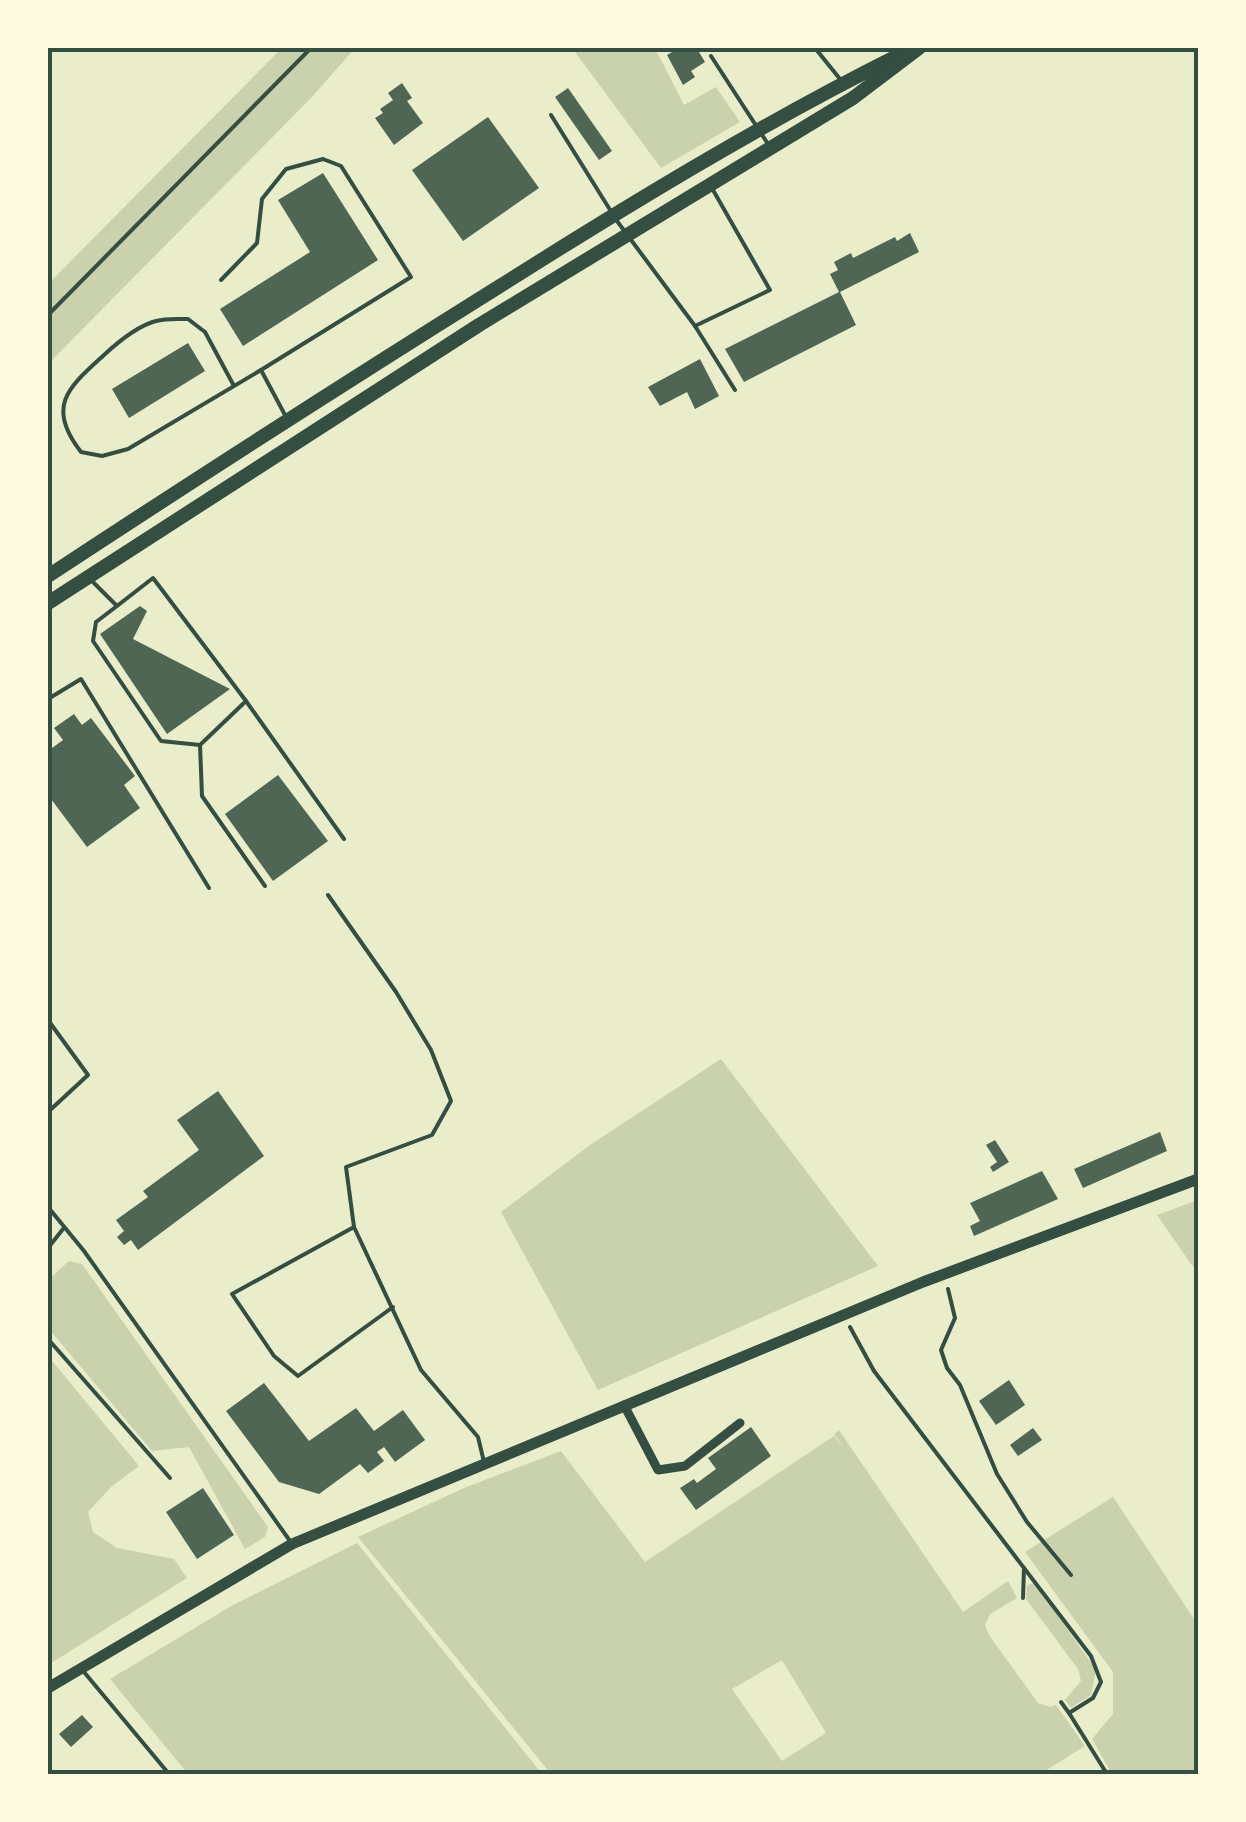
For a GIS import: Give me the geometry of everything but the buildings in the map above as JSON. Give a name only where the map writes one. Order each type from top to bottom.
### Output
[{"type":"main road","points":[[48,576],[613,215],[758,128],[916,48]]},
{"type":"main road","points":[[48,604],[299,438],[853,98],[916,48]]},
{"type":"street","points":[[48,1688],[292,1544],[944,1274],[1198,1180]]},
{"type":"street","points":[[624,1404],[658,1470],[685,1466],[740,1423]]},
{"type":"lane","points":[[815,48],[853,98]]},
{"type":"lane","points":[[712,56],[770,147]]},
{"type":"lane","points":[[551,115],[613,215],[695,326],[734,390]]},
{"type":"lane","points":[[221,280],[257,243],[262,198],[286,169],[323,160],[341,166],[411,276],[261,370],[128,449],[102,456],[81,452],[68,436],[63,415],[68,388],[120,339],[155,321],[188,319],[205,332],[234,386]]},
{"type":"lane","points":[[695,326],[770,290],[728,212],[696,165]]},
{"type":"lane","points":[[481,298],[492,317]]},
{"type":"lane","points":[[261,370],[299,438]]},
{"type":"lane","points":[[72,560],[117,606]]},
{"type":"lane","points":[[246,701],[200,745],[161,742],[93,641],[96,622],[153,578],[246,701],[344,839]]},
{"type":"lane","points":[[48,698],[81,679],[209,888]]},
{"type":"lane","points":[[200,745],[202,796],[265,886]]},
{"type":"lane","points":[[328,895],[431,1050],[451,1101],[432,1135],[346,1167],[354,1227],[421,1370],[478,1436],[484,1462]]},
{"type":"lane","points":[[48,1020],[88,1076],[48,1112]]},
{"type":"lane","points":[[48,1208],[292,1544]]},
{"type":"lane","points":[[48,1248],[64,1227]]},
{"type":"lane","points":[[354,1227],[232,1294],[274,1356],[298,1376],[393,1306]]},
{"type":"lane","points":[[48,1338],[170,1478]]},
{"type":"lane","points":[[81,1668],[169,1774]]},
{"type":"path","points":[[48,315],[311,48]]},
{"type":"path","points":[[944,1274],[955,1318],[940,1350],[947,1368],[960,1386],[996,1474],[1027,1522],[1071,1575]]},
{"type":"path","points":[[843,1315],[874,1370],[1091,1656],[1101,1682],[1093,1698],[1069,1713]]},
{"type":"path","points":[[1023,1598],[1024,1566]]},
{"type":"path","points":[[1061,1702],[1107,1774]]},
{"type":"green space","points":[[282,48],[355,48],[311,98],[48,364],[48,284]]},
{"type":"green space","points":[[572,48],[655,48],[684,105],[716,87],[740,122],[661,168]]},
{"type":"green space","points":[[721,1059],[878,1266],[598,1390],[501,1212],[590,1145]]},
{"type":"green space","points":[[1198,1200],[1198,1274],[1157,1215]]},
{"type":"green space","points":[[69,1261],[82,1264],[268,1527],[265,1537],[245,1549],[189,1447],[152,1451],[48,1328],[48,1280]]},
{"type":"green space","points":[[48,1356],[139,1466],[111,1487],[88,1512],[93,1532],[117,1548],[174,1559],[187,1578],[48,1665]]},
{"type":"green space","points":[[839,1430],[963,1612],[1008,1581],[1017,1598],[990,1614],[985,1625],[989,1635],[1038,1703],[1056,1705],[1085,1746],[1040,1774],[551,1774],[358,1537],[464,1488],[561,1451],[645,1562],[834,1436],[845,1450],[834,1434]],"holes":[[[782,1660],[826,1733],[782,1761],[732,1689]]]},
{"type":"green space","points":[[1113,1497],[1198,1625],[1198,1774],[1112,1774],[1092,1739],[1113,1714],[1113,1672],[1025,1552]]},
{"type":"green space","points":[[357,1543],[542,1774],[188,1774],[110,1679],[233,1605]]},
{"type":"green space","points":[[1035,1583],[1096,1670],[1091,1695],[1071,1708],[1065,1700],[1081,1681],[1078,1669],[1026,1599],[1027,1585]]}]
